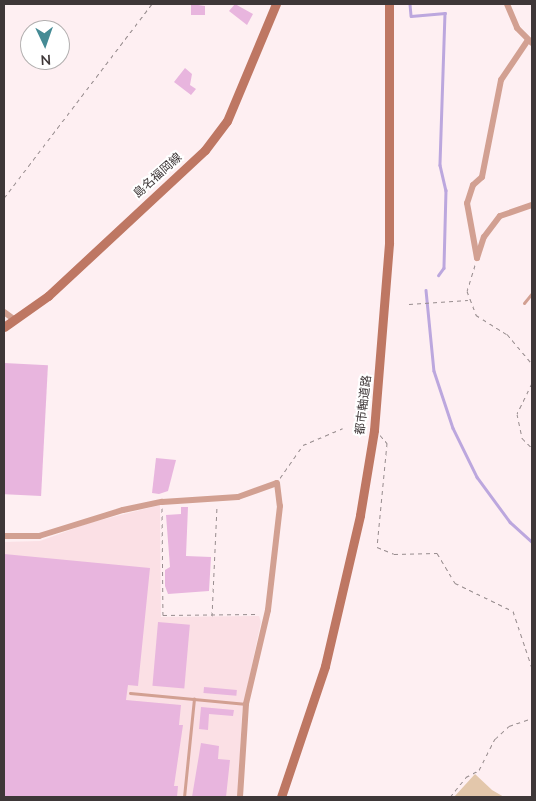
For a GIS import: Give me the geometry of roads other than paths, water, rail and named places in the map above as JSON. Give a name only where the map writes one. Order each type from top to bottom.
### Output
[{"type":"main road","name":"島名福岡線","points":[[4,327],[48,296],[205,150],[227,120],[276,4]]},
{"type":"main road","name":"都市軸道路","points":[[282,797],[325,666],[374,430],[389,243],[389,4]]},
{"type":"street","points":[[507,4],[530,42],[501,80],[482,177],[473,185],[467,203],[478,258],[484,237],[500,216],[532,206]]},
{"type":"street","points":[[4,312],[15,320]]},
{"type":"street","points":[[4,536],[39,536],[93,517],[162,502],[218,500],[278,483],[280,506],[268,613],[246,704],[240,797]]},
{"type":"lane","points":[[524,303],[532,293]]},
{"type":"lane","points":[[130,693],[246,704]]},
{"type":"lane","points":[[184,797],[194,699]]},
{"type":"waterway","points":[[410,4],[411,16],[445,13],[440,165],[446,190],[444,268],[439,275]]},
{"type":"waterway","points":[[426,290],[434,371],[453,428],[477,477],[510,522],[532,542]]}]
